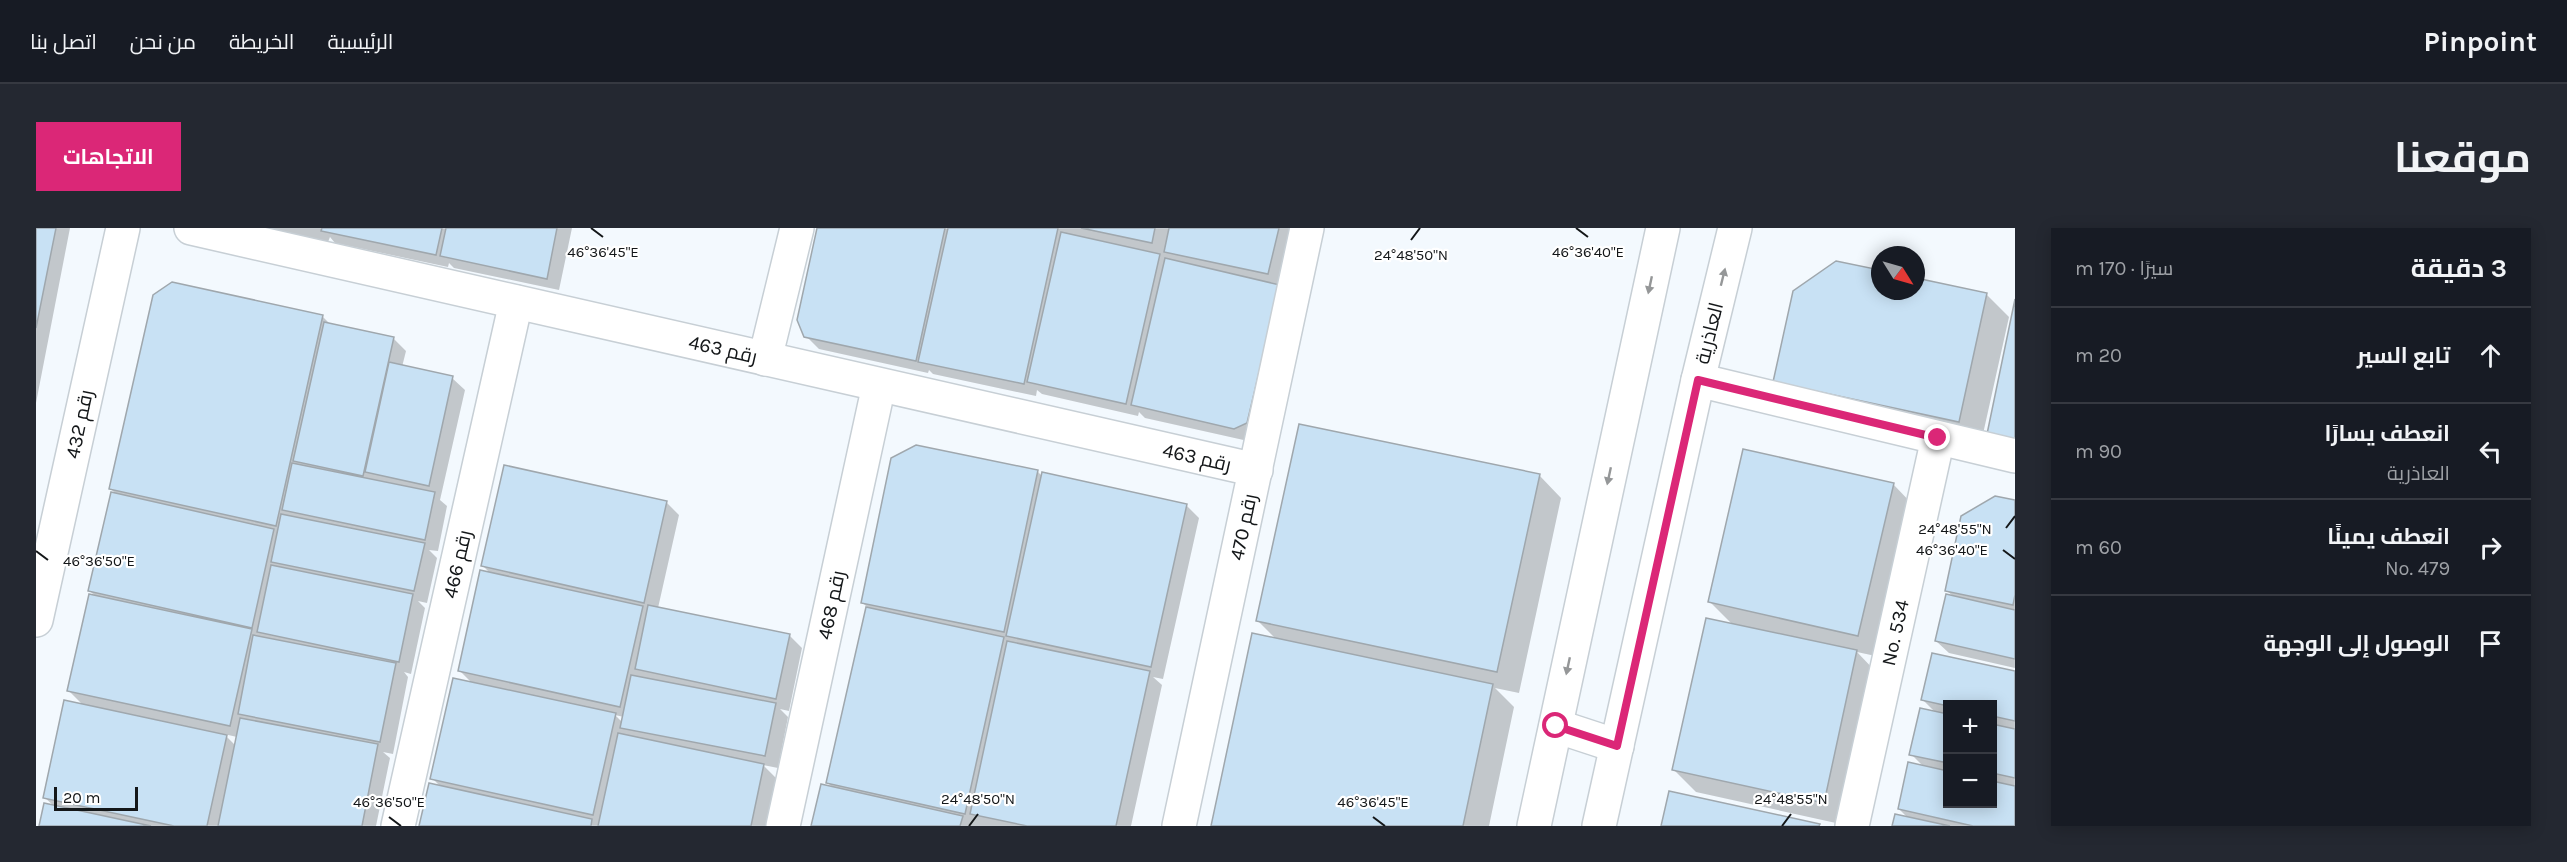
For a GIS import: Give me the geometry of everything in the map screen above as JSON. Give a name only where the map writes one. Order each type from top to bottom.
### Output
[{"type":"street","name":"رقم 432","points":[[36,620],[123,228]]},
{"type":"street","name":"رقم 463","points":[[191,228],[1256,470]]},
{"type":"street","points":[[765,358],[797,228]]},
{"type":"street","name":"رقم 470","points":[[1179,826],[1307,228]]},
{"type":"street","points":[[1534,826],[1663,228]]},
{"type":"street","name":"العاذرية","points":[[1599,826],[1698,380],[1736,229]]},
{"type":"street","name":"رقم 466","points":[[398,826],[516,302]]},
{"type":"street","points":[[1698,380],[2015,456]]},
{"type":"street","name":"رقم 468","points":[[783,826],[879,385]]},
{"type":"street","name":"No. 534","points":[[1852,826],[1938,438]]},
{"type":"street","points":[[1556,726],[1617,746]]},
{"type":"building","points":[[36,228],[56,228],[36,328]]},
{"type":"building","points":[[322,228],[442,228],[436,255],[321,231]]},
{"type":"building","points":[[446,228],[557,228],[547,279],[440,256]]},
{"type":"building","points":[[817,228],[945,228],[916,361],[804,337],[797,320]]},
{"type":"building","points":[[948,228],[1058,228],[1024,384],[918,362]]},
{"type":"building","points":[[1081,228],[1155,228],[1152,243]]},
{"type":"building","points":[[1169,228],[1279,228],[1268,274],[1164,252]]},
{"type":"building","points":[[1061,232],[1160,254],[1126,404],[1027,382]]},
{"type":"building","points":[[1165,258],[1280,285],[1247,423],[1234,429],[1131,405]]},
{"type":"building","points":[[1836,261],[1871,268],[1871,300],[1925,300],[1925,280],[1987,293],[1959,422],[1773,382],[1793,291]]},
{"type":"building","points":[[172,282],[323,315],[276,526],[109,489],[153,295]]},
{"type":"building","points":[[2015,299],[2015,440],[1987,434]]},
{"type":"building","points":[[324,322],[394,337],[363,476],[293,461]]},
{"type":"building","points":[[389,362],[453,376],[429,486],[365,472]]},
{"type":"building","points":[[1299,424],[1540,474],[1497,672],[1256,621]]},
{"type":"building","points":[[916,445],[1038,470],[1004,632],[861,603],[891,458]]},
{"type":"building","points":[[1743,449],[1894,483],[1858,636],[1708,602]]},
{"type":"building","points":[[292,463],[435,492],[425,540],[282,510]]},
{"type":"building","points":[[504,465],[667,501],[644,603],[481,566]]},
{"type":"building","points":[[1042,472],[1187,504],[1151,667],[1006,636]]},
{"type":"building","points":[[111,492],[274,529],[252,628],[88,591]]},
{"type":"building","points":[[1995,496],[2015,500],[2015,595],[2013,605],[1945,591],[1961,516]]},
{"type":"building","points":[[281,514],[425,543],[414,591],[271,562]]},
{"type":"building","points":[[271,565],[413,594],[399,662],[257,632]]},
{"type":"building","points":[[480,570],[643,606],[620,707],[458,671]]},
{"type":"building","points":[[89,594],[252,629],[230,726],[67,691]]},
{"type":"building","points":[[1946,594],[2015,610],[2015,659],[1935,641]]},
{"type":"building","points":[[648,605],[790,634],[776,699],[635,669]]},
{"type":"building","points":[[866,607],[1004,637],[965,814],[826,783]]},
{"type":"building","points":[[1706,618],[1857,650],[1824,803],[1672,770]]},
{"type":"building","points":[[1252,633],[1493,684],[1463,826],[1211,826]]},
{"type":"building","points":[[253,635],[396,663],[380,742],[238,714]]},
{"type":"building","points":[[1007,641],[1150,671],[1116,826],[1027,826],[970,814]]},
{"type":"building","points":[[1932,653],[2015,671],[2015,721],[1997,717],[1997,700],[1943,700],[1943,705],[1921,700]]},
{"type":"building","points":[[631,675],[776,703],[765,756],[620,728]]},
{"type":"building","points":[[453,678],[616,713],[593,815],[430,779]]},
{"type":"building","points":[[64,700],[227,735],[207,826],[174,826],[43,798]]},
{"type":"building","points":[[1920,708],[1943,713],[1943,762],[1909,755]]},
{"type":"building","points":[[240,718],[378,744],[362,826],[218,826]]},
{"type":"building","points":[[1997,725],[2015,729],[2015,778],[1997,774]]},
{"type":"building","points":[[618,733],[764,764],[751,826],[598,826]]},
{"type":"building","points":[[1908,762],[1943,770],[1943,808],[1997,808],[1997,782],[2015,786],[2015,826],[1973,826],[1898,809]]},
{"type":"building","points":[[429,783],[592,819],[591,826],[419,826]]},
{"type":"building","points":[[821,784],[963,816],[960,826],[811,826]]},
{"type":"building","points":[[1669,791],[1820,824],[1819,826],[1661,826]]},
{"type":"building","points":[[44,803],[151,826],[39,826]]},
{"type":"building","points":[[1895,814],[1950,826],[1892,826]]},
{"type":"route","points":[[1556,726],[1617,746],[1698,380],[1938,438]]}]
